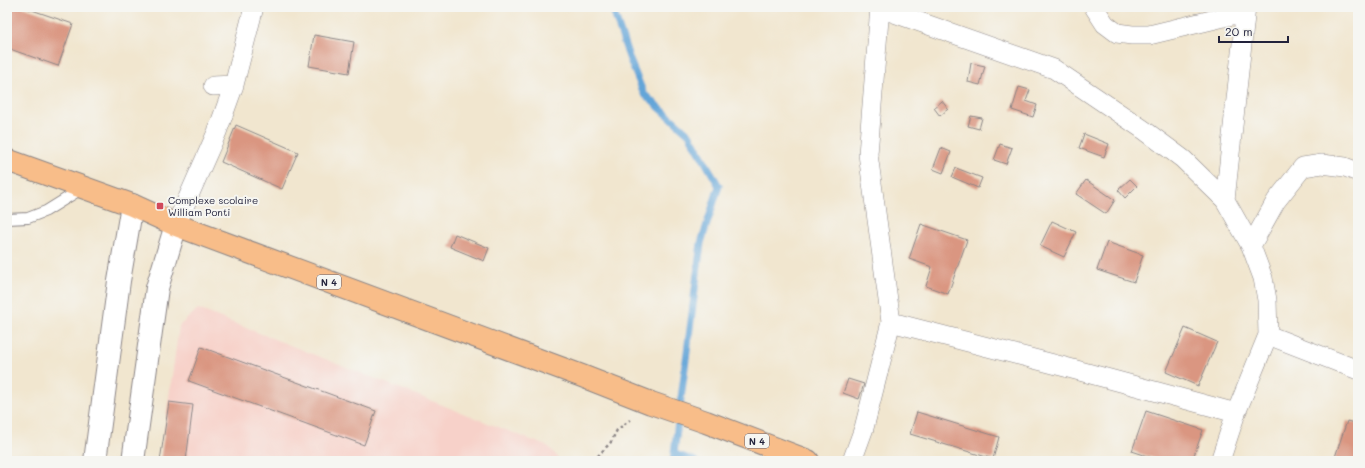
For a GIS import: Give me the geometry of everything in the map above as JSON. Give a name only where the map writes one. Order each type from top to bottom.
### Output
[{"type":"highway","name":"N 4","points":[[7,160],[132,205],[176,225],[574,373],[651,404],[706,422],[808,461]]},
{"type":"street","points":[[133,461],[157,288],[176,225],[217,132],[234,85],[254,7]]},
{"type":"street","points":[[1094,7],[1105,24],[1117,33],[1132,35],[1149,35],[1245,9],[1225,200]]},
{"type":"street","points":[[852,461],[864,428],[891,322],[868,154],[880,8],[1054,69],[1144,130],[1183,159],[1225,200],[1251,246],[1263,278],[1267,300],[1268,335],[1236,413],[1220,461]]},
{"type":"street","points":[[213,86],[234,85]]},
{"type":"street","points":[[1251,246],[1276,201],[1302,167],[1322,164],[1358,172]]},
{"type":"street","points":[[95,461],[132,205]]},
{"type":"street","points":[[891,322],[1236,413]]},
{"type":"street","points":[[1268,335],[1358,370]]},
{"type":"lane","points":[[7,219],[28,218],[40,213],[84,188]]},
{"type":"path","points":[[594,461],[611,442],[617,430],[651,404]]},
{"type":"shaded area","points":[[198,309],[549,447],[561,461],[160,461],[179,326]]},
{"type":"building","points":[[7,7],[23,7],[73,24],[58,66],[7,48]]},
{"type":"building","points":[[314,35],[354,42],[349,73],[309,66]]},
{"type":"building","points":[[971,63],[985,66],[980,85],[968,82]]},
{"type":"building","points":[[1019,87],[1030,90],[1026,101],[1037,105],[1033,117],[1012,110]]},
{"type":"building","points":[[942,101],[948,109],[940,116],[934,108]]},
{"type":"building","points":[[971,116],[982,118],[979,129],[968,126]]},
{"type":"building","points":[[236,125],[298,152],[282,189],[221,162]]},
{"type":"building","points":[[1084,134],[1109,144],[1104,157],[1079,148]]},
{"type":"building","points":[[1000,144],[1012,148],[1006,164],[994,160]]},
{"type":"building","points":[[941,148],[951,152],[943,173],[933,169]]},
{"type":"building","points":[[956,168],[982,178],[978,188],[952,177]]},
{"type":"building","points":[[1130,179],[1137,186],[1125,198],[1118,190]]},
{"type":"building","points":[[1086,180],[1115,200],[1106,214],[1076,194]]},
{"type":"building","points":[[1052,221],[1076,232],[1064,257],[1040,246]]},
{"type":"building","points":[[921,224],[967,240],[948,294],[926,286],[932,267],[909,259]]},
{"type":"building","points":[[455,234],[489,248],[484,261],[450,247]]},
{"type":"building","points":[[1107,242],[1143,255],[1134,282],[1097,270]]},
{"type":"building","points":[[1185,328],[1217,342],[1198,386],[1166,372]]},
{"type":"building","points":[[201,347],[376,411],[364,445],[189,381]]},
{"type":"building","points":[[848,379],[864,384],[859,399],[843,393]]},
{"type":"building","points":[[169,402],[193,405],[186,461],[160,461]]},
{"type":"building","points":[[1146,411],[1203,430],[1192,461],[1162,461],[1132,451]]},
{"type":"building","points":[[917,412],[999,437],[993,459],[910,434]]},
{"type":"building","points":[[1347,421],[1358,424],[1358,461],[1334,460]]},
{"type":"waterway","points":[[612,7],[630,60],[644,94],[689,134],[719,186],[701,243],[673,461]]},
{"type":"waterway","points":[[675,454],[695,461]]},
{"type":"place","name":"Complexe scolaire William Ponti","points":[[160,206]]}]
